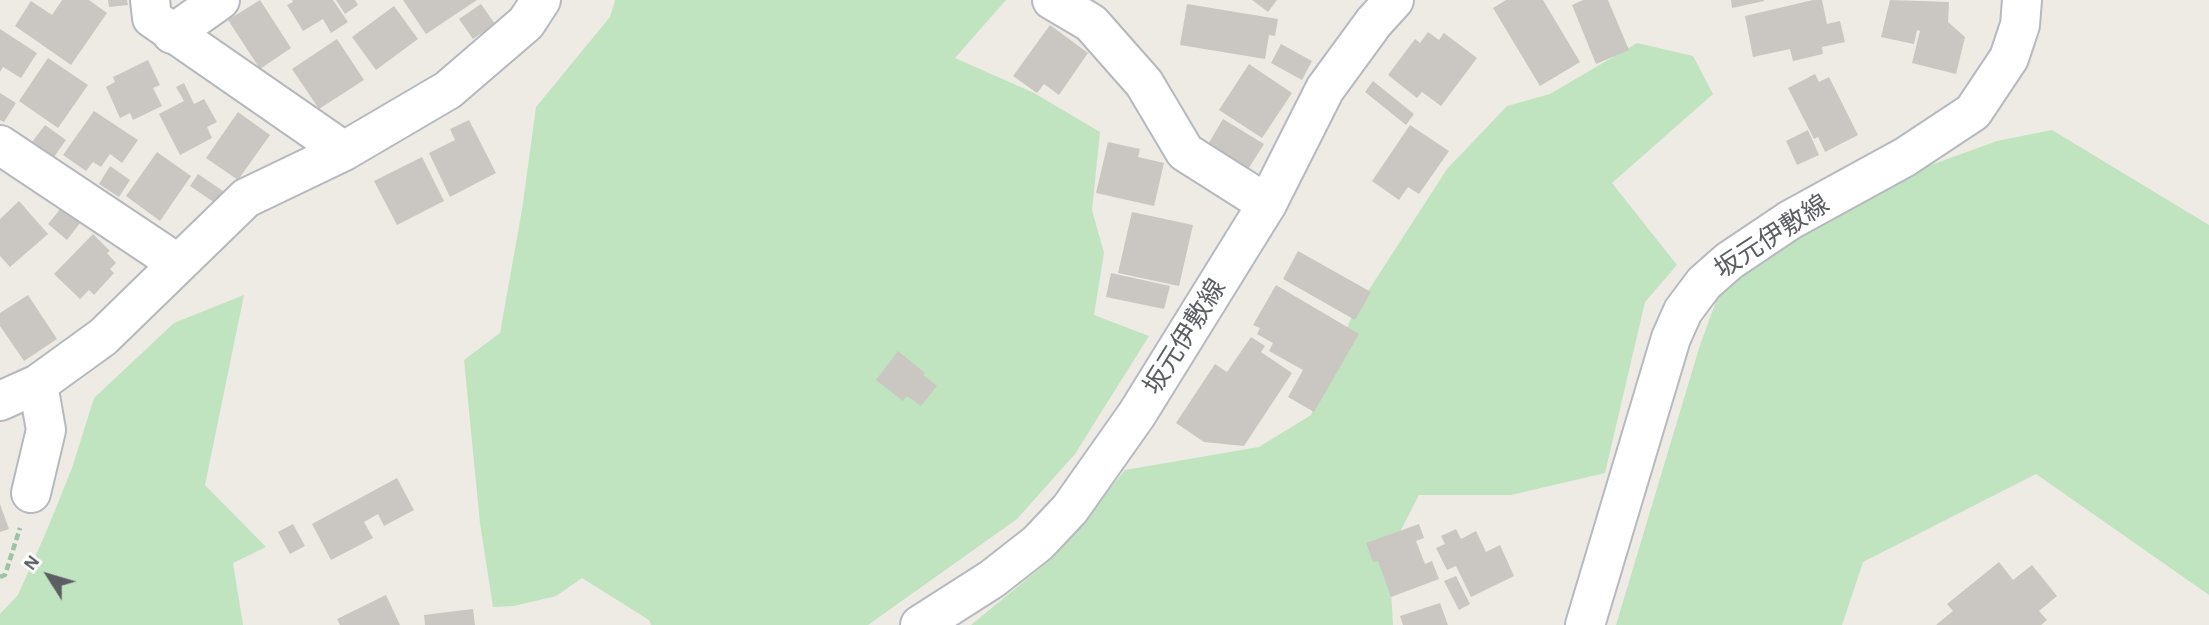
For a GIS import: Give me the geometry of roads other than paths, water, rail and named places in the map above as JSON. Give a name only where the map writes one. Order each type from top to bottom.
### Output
[{"type":"street","points":[[150,0],[152,18],[172,34],[344,150]]},
{"type":"street","points":[[172,34],[220,0]]},
{"type":"street","points":[[0,401],[38,384],[103,337],[246,198],[344,150],[448,90],[526,23],[541,0]]},
{"type":"street","points":[[1052,0],[1091,23],[1144,83],[1185,152],[1267,204]]},
{"type":"street","name":"坂元伊敷線","points":[[919,625],[992,579],[1038,543],[1070,509],[1137,414],[1267,204],[1325,89],[1374,22],[1395,0]]},
{"type":"street","name":"坂元伊敷線","points":[[1585,625],[1671,338],[1683,311],[1704,283],[1729,261],[1790,220],[1905,157],[1973,112],[2010,58],[2020,25],[2022,0]]},
{"type":"street","points":[[7,163],[177,263]]},
{"type":"street","points":[[31,493],[46,430],[38,384]]}]
